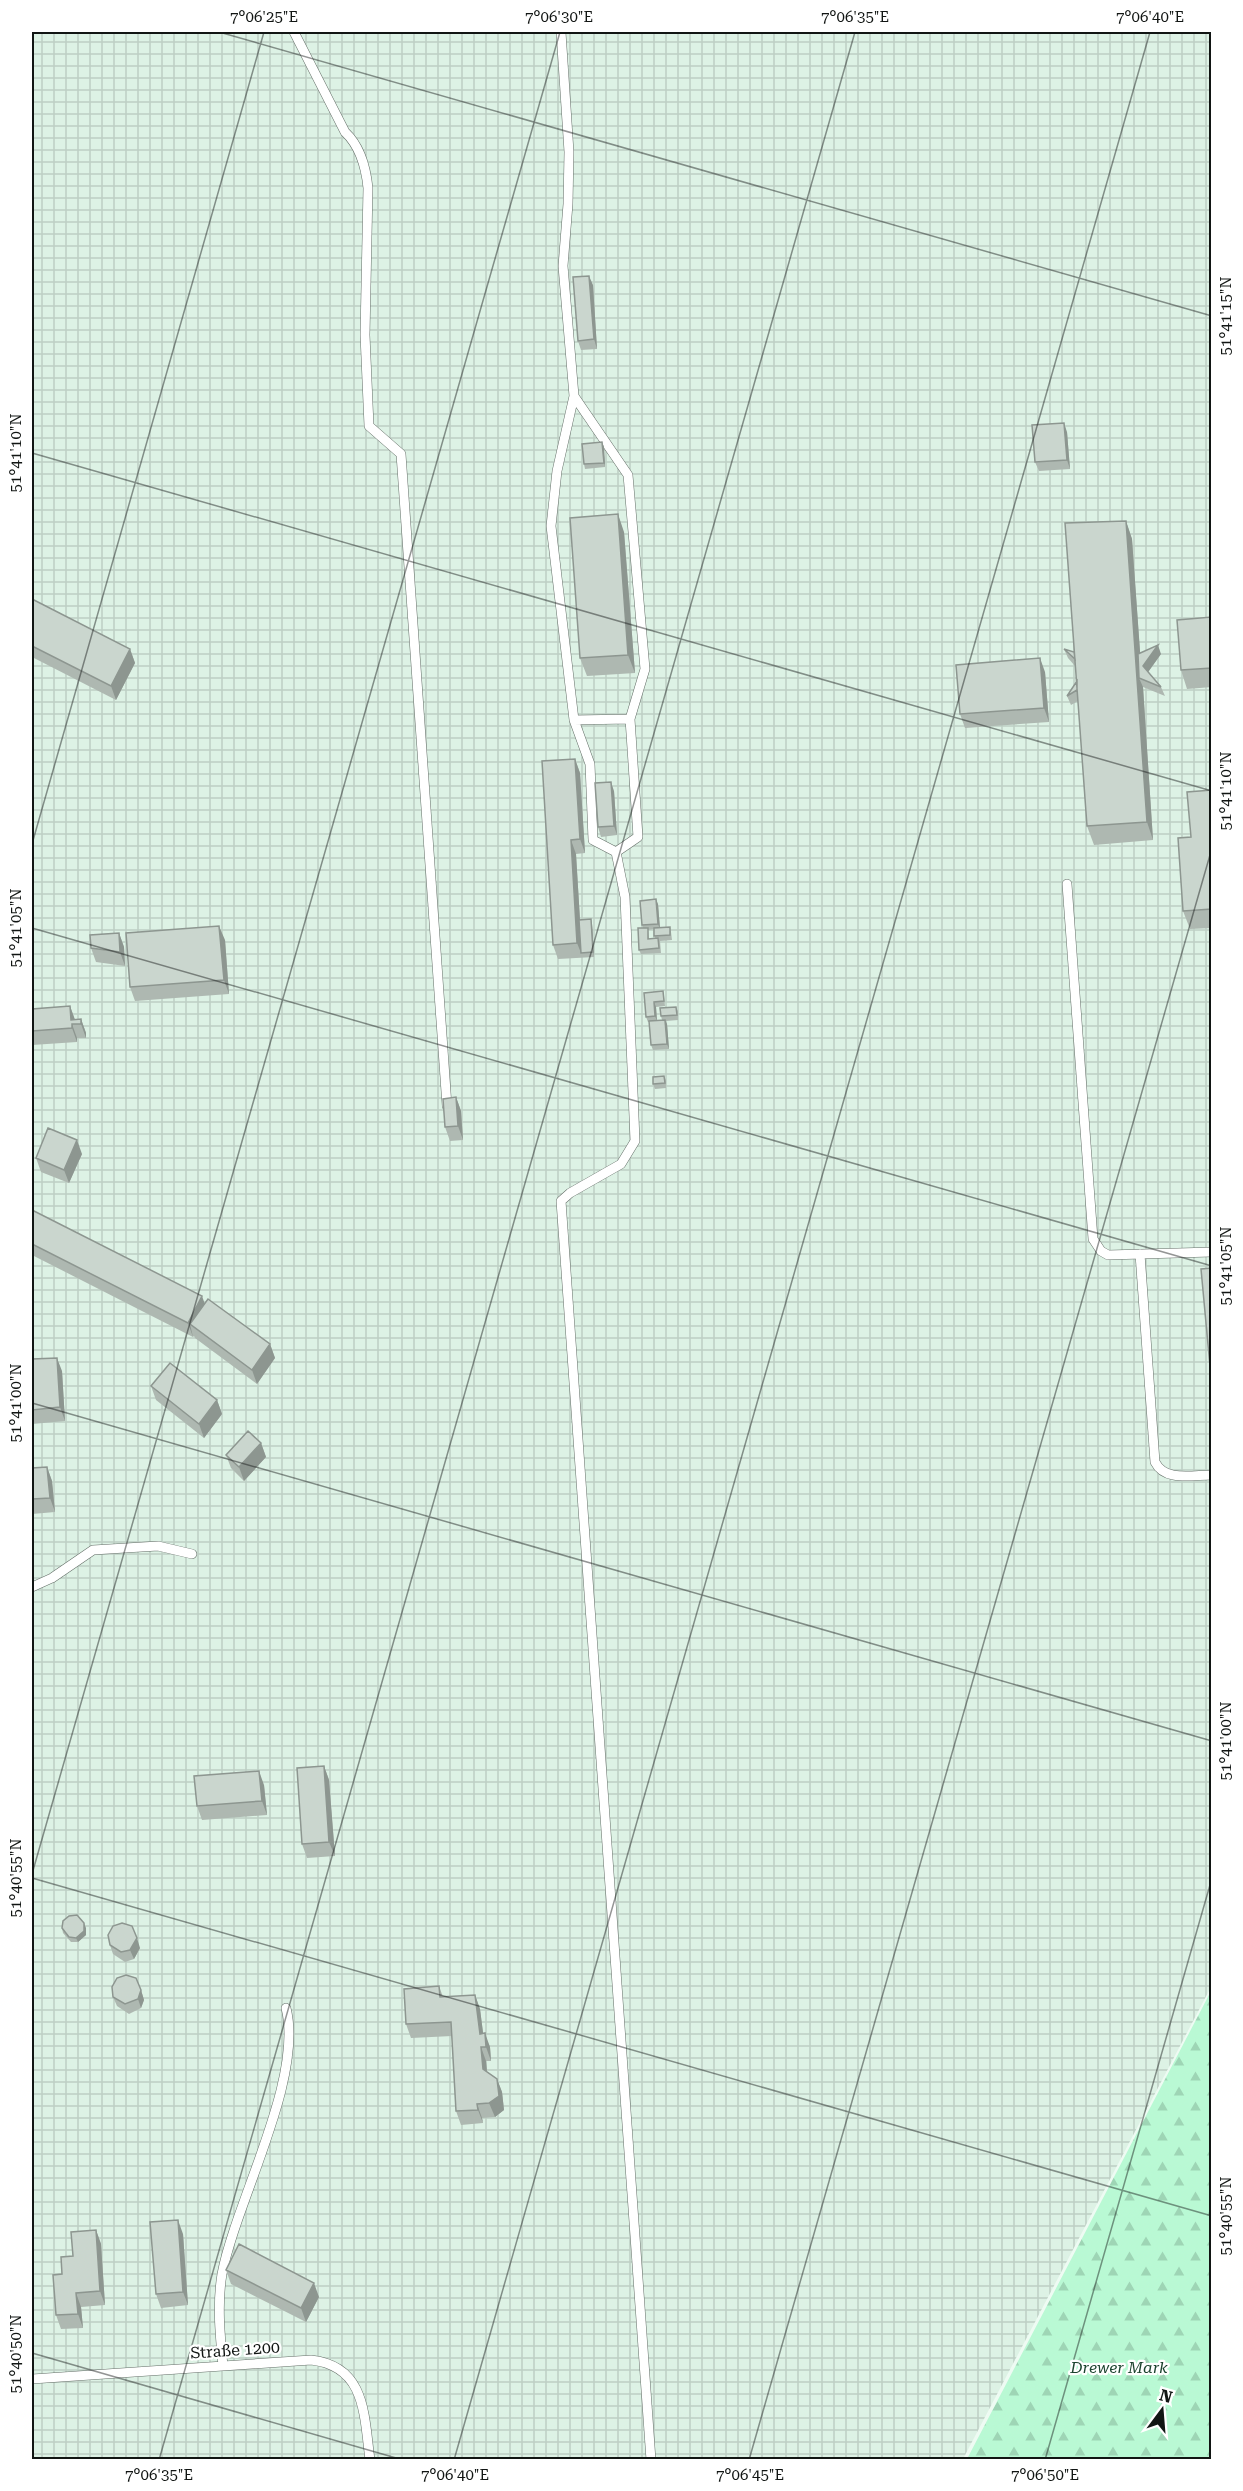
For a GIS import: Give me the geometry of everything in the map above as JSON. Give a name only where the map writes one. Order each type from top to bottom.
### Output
[{"type":"lane","points":[[294,32],[345,132],[351,137],[365,165],[367,176],[365,335],[369,426],[401,454],[447,1106]]},
{"type":"lane","points":[[561,32],[569,152],[563,266],[574,396],[557,471],[551,526],[574,720],[590,764],[593,840],[616,852]]},
{"type":"lane","points":[[574,396],[628,475],[645,669],[630,718],[638,837],[616,852]]},
{"type":"lane","points":[[574,720],[630,718]]},
{"type":"lane","points":[[616,852],[625,897],[636,1141],[621,1164],[570,1193],[561,1201],[651,2460]]},
{"type":"lane","points":[[1067,884],[1090,1225],[1093,1239],[1101,1251],[1108,1255],[1212,1252]]},
{"type":"lane","points":[[1140,1254],[1155,1462],[1160,1470],[1168,1475],[1212,1474]]},
{"type":"lane","points":[[32,1587],[52,1578],[93,1550],[158,1546],[192,1554]]},
{"type":"lane","points":[[223,2366],[219,2324],[222,2274],[280,2092],[287,2056],[289,2019],[286,2008]]},
{"type":"lane","name":"Straße 1200","points":[[32,2379],[311,2360],[329,2362],[346,2373],[363,2405],[370,2460]]},
{"type":"shaded area","points":[[32,32],[1211,32],[1211,1987],[963,2459],[32,2460]]},
{"type":"green space","name":"Drewer Mark","points":[[1211,1991],[1211,2459],[967,2459]]},
{"type":"building","points":[[589,276],[594,339],[578,341],[573,277]]},
{"type":"building","points":[[1064,423],[1067,460],[1035,462],[1032,425]]},
{"type":"building","points":[[602,442],[604,463],[584,464],[582,444]]},
{"type":"building","points":[[618,514],[628,655],[580,658],[570,518]]},
{"type":"building","points":[[1126,521],[1147,822],[1087,826],[1065,523]]},
{"type":"building","points":[[32,599],[130,649],[111,686],[32,646]]},
{"type":"building","points":[[1212,617],[1212,668],[1181,670],[1177,620]]},
{"type":"building","points":[[1158,645],[1143,666],[1161,687],[1139,678],[1138,654]]},
{"type":"building","points":[[1064,649],[1074,652],[1075,659]]},
{"type":"building","points":[[1040,658],[1044,708],[960,714],[956,665]]},
{"type":"building","points":[[1077,681],[1077,690],[1067,696]]},
{"type":"building","points":[[575,759],[580,839],[571,840],[577,943],[553,945],[542,761]]},
{"type":"building","points":[[611,782],[614,826],[598,827],[595,783]]},
{"type":"building","points":[[1212,790],[1212,909],[1183,911],[1178,838],[1191,837],[1187,792]]},
{"type":"building","points":[[656,899],[658,924],[642,925],[640,901]]},
{"type":"building","points":[[591,919],[593,952],[581,953],[579,920]]},
{"type":"building","points":[[219,926],[224,980],[130,987],[126,933]]},
{"type":"building","points":[[670,927],[670,935],[654,936],[654,928]]},
{"type":"building","points":[[638,928],[648,928],[648,939],[658,938],[659,948],[639,950]]},
{"type":"building","points":[[119,933],[120,952],[91,948],[90,935]]},
{"type":"building","points":[[663,991],[664,1001],[654,1002],[655,1016],[646,1017],[644,993]]},
{"type":"building","points":[[70,1006],[71,1020],[81,1019],[81,1024],[72,1024],[72,1028],[32,1031],[32,1009]]},
{"type":"building","points":[[676,1007],[677,1015],[661,1016],[660,1008]]},
{"type":"building","points":[[665,1020],[667,1044],[651,1045],[649,1021]]},
{"type":"building","points":[[664,1076],[665,1083],[653,1084],[653,1077]]},
{"type":"building","points":[[456,1097],[458,1126],[445,1127],[443,1099]]},
{"type":"building","points":[[48,1128],[77,1140],[64,1170],[36,1158]]},
{"type":"building","points":[[32,1210],[202,1296],[188,1323],[32,1244]]},
{"type":"building","points":[[1212,1268],[1212,1377],[1211,1377],[1201,1269]]},
{"type":"building","points":[[208,1299],[270,1344],[252,1370],[190,1324]]},
{"type":"building","points":[[57,1358],[60,1407],[32,1410],[32,1359]]},
{"type":"building","points":[[170,1363],[217,1400],[199,1424],[151,1386]]},
{"type":"building","points":[[248,1431],[261,1443],[239,1467],[226,1455]]},
{"type":"building","points":[[47,1467],[50,1498],[32,1499],[32,1468]]},
{"type":"building","points":[[324,1766],[329,1842],[302,1844],[297,1768]]},
{"type":"building","points":[[259,1771],[262,1801],[197,1806],[194,1776]]},
{"type":"building","points":[[77,1915],[84,1923],[84,1931],[76,1938],[69,1937],[62,1928],[63,1921],[69,1916]]},
{"type":"building","points":[[122,1923],[132,1926],[137,1938],[130,1950],[121,1952],[110,1945],[108,1935],[113,1926]]},
{"type":"building","points":[[126,1975],[136,1978],[141,1990],[138,1999],[125,2004],[113,1997],[112,1987],[117,1978]]},
{"type":"building","points":[[439,1986],[440,1997],[475,1995],[480,2034],[485,2033],[486,2047],[481,2047],[483,2069],[497,2079],[499,2096],[489,2103],[477,2104],[478,2110],[456,2111],[451,2022],[406,2024],[404,1989]]},
{"type":"building","points":[[178,2220],[183,2292],[156,2294],[150,2222]]},
{"type":"building","points":[[96,2230],[100,2291],[76,2293],[78,2314],[56,2315],[53,2275],[62,2274],[61,2257],[73,2256],[71,2232]]},
{"type":"building","points":[[239,2244],[314,2283],[301,2308],[226,2270]]}]
